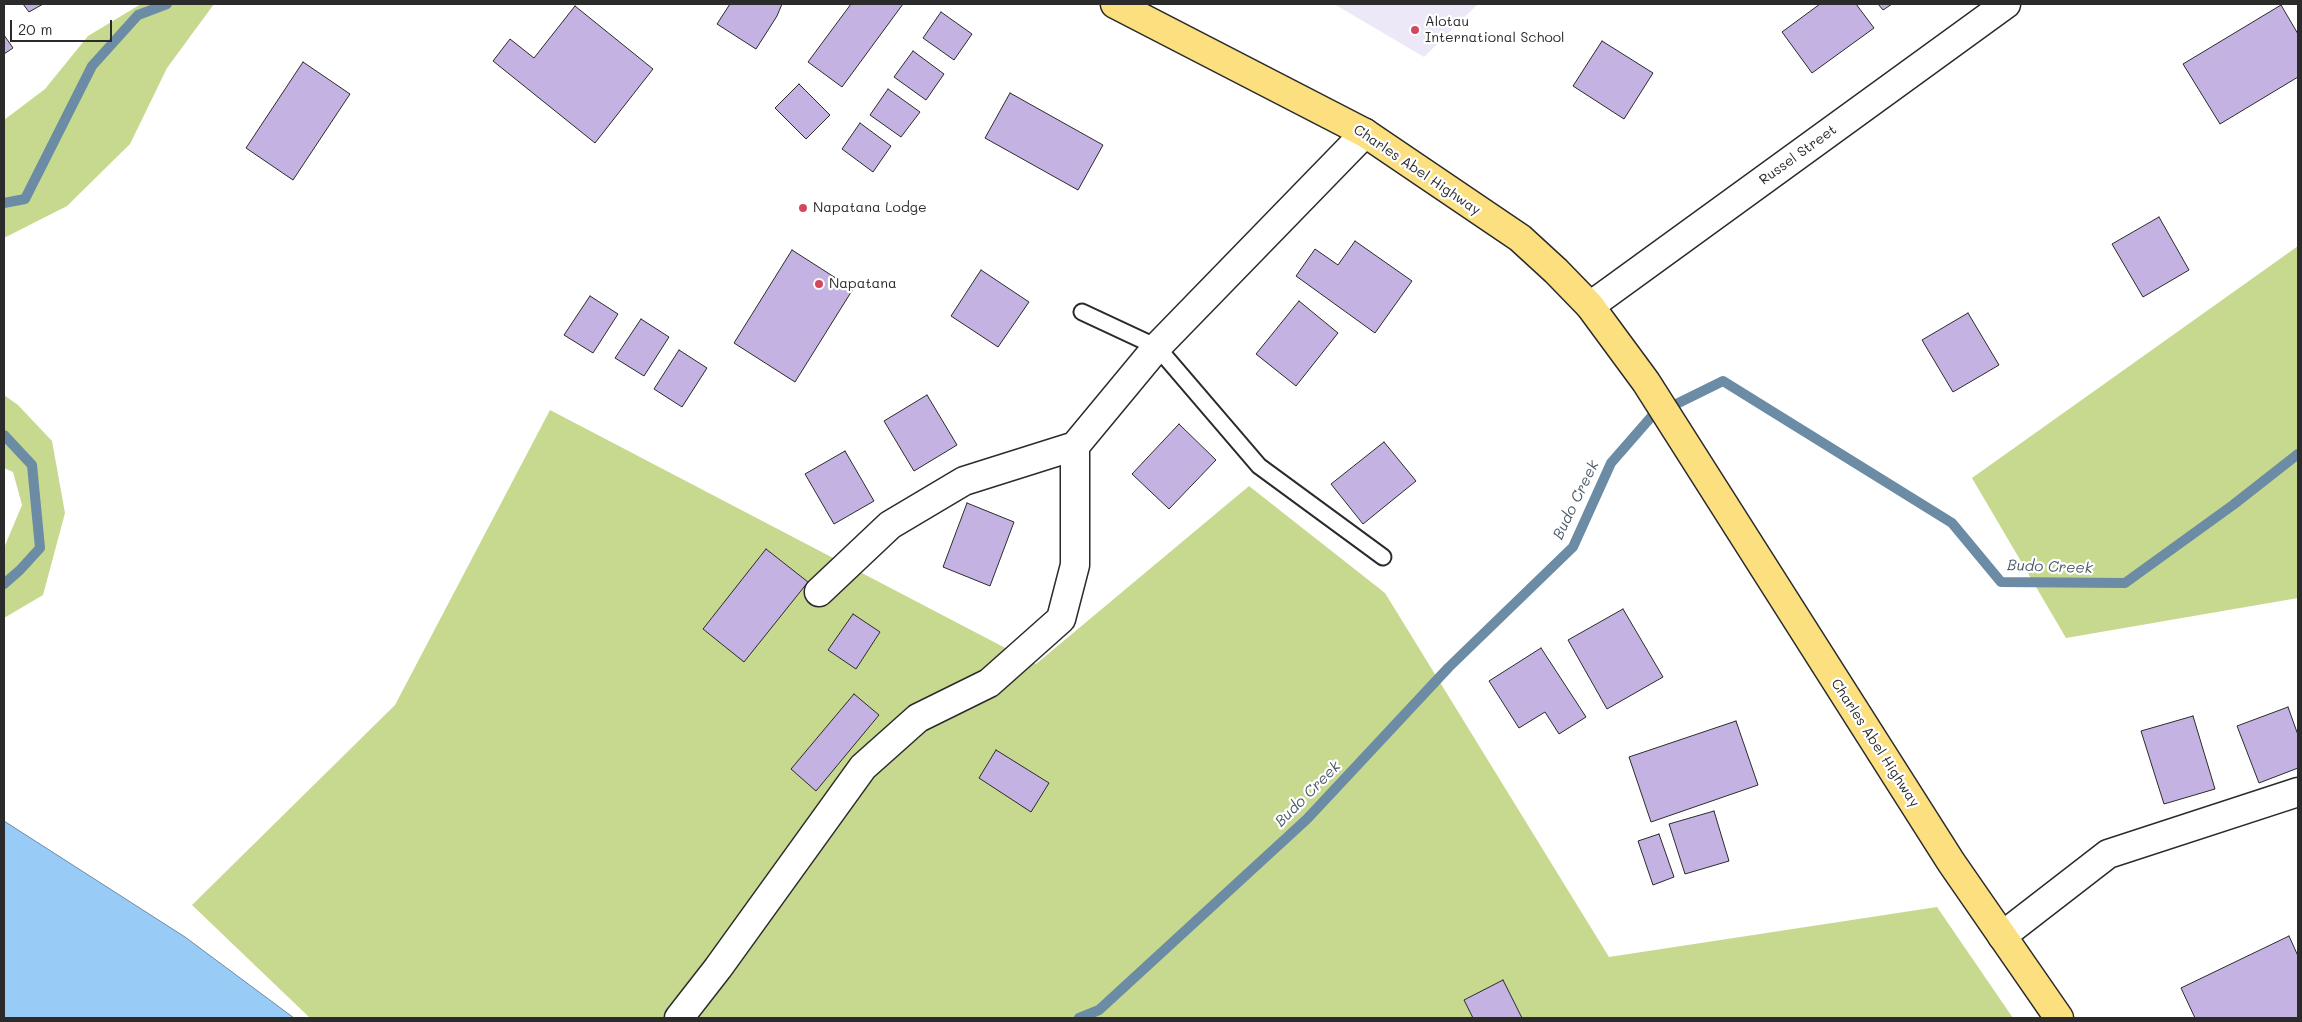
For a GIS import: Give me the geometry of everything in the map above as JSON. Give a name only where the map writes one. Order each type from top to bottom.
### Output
[{"type":"main road","name":"Charles Abel Highway","points":[[1133,8],[1365,133],[1520,238],[1590,306],[1646,382],[1696,464],[1951,862],[2059,1018]]},
{"type":"street","name":"Russel Street","points":[[1590,306],[2006,4]]},
{"type":"street","points":[[819,592],[890,526],[964,481],[1075,446],[1157,347],[1365,133]]},
{"type":"street","points":[[679,1018],[718,968],[863,767],[918,718],[989,683],[1061,619],[1075,565],[1075,446]]},
{"type":"street","points":[[2002,936],[2108,854],[2298,792]]},
{"type":"lane","points":[[1082,312],[1157,347],[1259,466],[1383,557]]},
{"type":"shaded area","name":"Alotau International School","points":[[1334,4],[1478,4],[1424,57]]},
{"type":"green space","points":[[141,4],[214,4],[167,68],[130,144],[67,206],[4,238],[4,120],[45,89],[88,36]]},
{"type":"green space","points":[[2298,246],[2298,598],[2066,638],[1972,478]]},
{"type":"green space","points":[[4,395],[18,405],[52,441],[65,513],[43,595],[4,618],[4,548],[22,505],[13,472],[4,468]]},
{"type":"green space","points":[[550,410],[1036,664],[1249,486],[1385,593],[1609,957],[1937,907],[2013,1018],[310,1018],[192,905],[395,705]]},
{"type":"water","points":[[4,821],[185,937],[294,1018],[4,1018]]},
{"type":"building","points":[[23,4],[43,4],[29,12]]},
{"type":"building","points":[[730,4],[782,4],[777,16],[756,49],[717,24]]},
{"type":"building","points":[[851,4],[903,4],[842,87],[808,62]]},
{"type":"building","points":[[1820,4],[1856,4],[1874,28],[1812,73],[1782,32]]},
{"type":"building","points":[[1878,4],[1892,4],[1883,10]]},
{"type":"building","points":[[2281,5],[2298,34],[2298,77],[2220,124],[2183,64]]},
{"type":"building","points":[[575,6],[653,69],[595,143],[493,61],[510,39],[534,58]]},
{"type":"building","points":[[941,12],[972,34],[954,60],[923,38]]},
{"type":"building","points":[[4,35],[13,48],[4,54]]},
{"type":"building","points":[[1602,41],[1653,73],[1624,119],[1573,86]]},
{"type":"building","points":[[913,51],[944,74],[926,100],[894,77]]},
{"type":"building","points":[[303,62],[350,94],[293,180],[246,148]]},
{"type":"building","points":[[799,84],[830,115],[806,139],[775,108]]},
{"type":"building","points":[[888,89],[920,112],[901,137],[870,115]]},
{"type":"building","points":[[1010,93],[1103,145],[1078,190],[985,138]]},
{"type":"building","points":[[860,123],[891,146],[873,172],[842,149]]},
{"type":"building","points":[[2159,217],[2189,270],[2143,297],[2112,244]]},
{"type":"building","points":[[1355,241],[1412,281],[1375,333],[1296,276],[1315,249],[1338,265]]},
{"type":"building","points":[[792,250],[853,289],[795,382],[734,343]]},
{"type":"building","points":[[981,270],[1029,302],[998,347],[951,316]]},
{"type":"building","points":[[590,296],[618,314],[593,353],[564,335]]},
{"type":"building","points":[[1299,301],[1338,333],[1296,386],[1256,354]]},
{"type":"building","points":[[1968,313],[1999,365],[1953,392],[1922,340]]},
{"type":"building","points":[[641,319],[669,337],[644,376],[615,358]]},
{"type":"building","points":[[679,350],[707,368],[682,407],[654,389]]},
{"type":"building","points":[[927,395],[957,445],[914,471],[884,421]]},
{"type":"building","points":[[1179,424],[1216,460],[1169,509],[1132,474]]},
{"type":"building","points":[[1384,442],[1416,481],[1363,524],[1331,484]]},
{"type":"building","points":[[845,451],[874,501],[834,524],[805,474]]},
{"type":"building","points":[[967,503],[1014,522],[990,586],[943,567]]},
{"type":"building","points":[[766,549],[808,582],[744,662],[703,629]]},
{"type":"building","points":[[1623,609],[1663,677],[1607,709],[1568,640]]},
{"type":"building","points":[[853,614],[880,632],[856,669],[828,650]]},
{"type":"building","points":[[1541,648],[1586,717],[1559,734],[1545,712],[1519,728],[1489,681]]},
{"type":"building","points":[[854,694],[879,715],[816,791],[791,769]]},
{"type":"building","points":[[2288,707],[2298,735],[2298,768],[2259,783],[2237,726]]},
{"type":"building","points":[[2193,716],[2215,789],[2164,804],[2141,731]]},
{"type":"building","points":[[1736,721],[1758,785],[1651,822],[1629,757]]},
{"type":"building","points":[[996,750],[1049,783],[1031,812],[979,778]]},
{"type":"building","points":[[1714,811],[1729,861],[1685,874],[1669,824]]},
{"type":"building","points":[[1659,834],[1674,877],[1653,885],[1638,841]]},
{"type":"building","points":[[2289,936],[2298,956],[2298,1018],[2195,1018],[2181,988]]},
{"type":"building","points":[[1503,980],[1522,1018],[1473,1018],[1464,1000]]},
{"type":"waterway","points":[[4,203],[25,199],[92,66],[138,15],[167,4]]},
{"type":"waterway","name":"Budo Creek","points":[[1079,1018],[1099,1010],[1307,819],[1449,667],[1573,547],[1611,463],[1652,416],[1723,381],[1952,523],[2001,582],[2125,583],[2233,505],[2298,454]]},
{"type":"waterway","points":[[4,435],[32,465],[40,548],[4,584]]},
{"type":"place","name":"Alotau International School","points":[[1415,30]]},
{"type":"place","name":"Napatana Lodge","points":[[803,208]]},
{"type":"place","name":"Napatana","points":[[819,284]]}]
